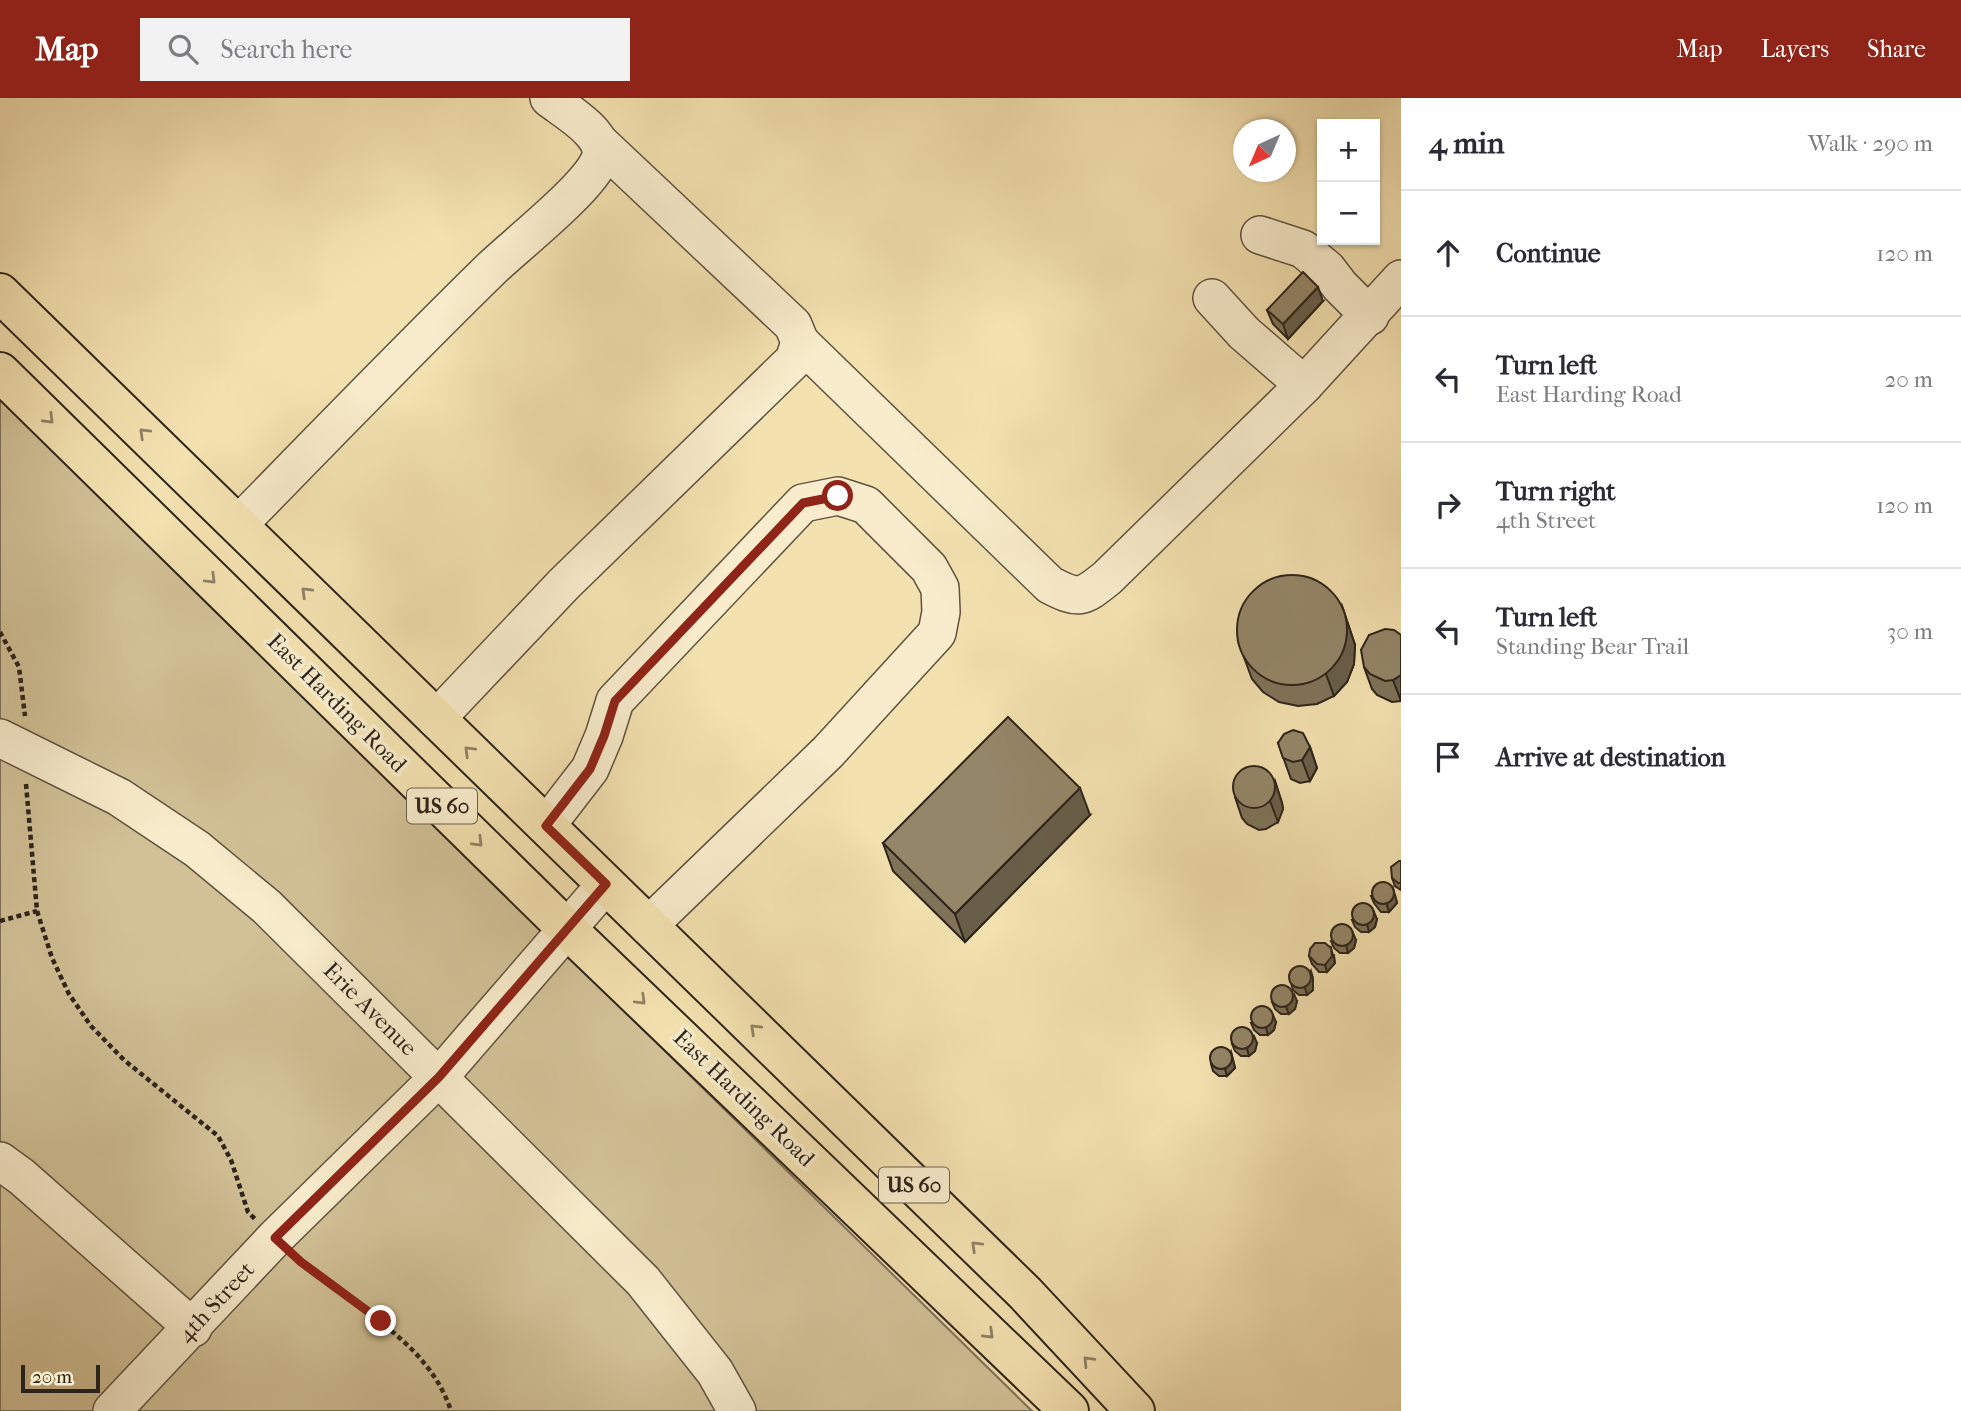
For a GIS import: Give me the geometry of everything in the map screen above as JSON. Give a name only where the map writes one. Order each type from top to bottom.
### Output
[{"type":"main road","name":"US 60","points":[[0,293],[1025,1293],[1135,1411]]},
{"type":"main road","name":"East Harding Road","points":[[0,372],[566,928],[1069,1411]]},
{"type":"street","points":[[549,98],[592,132],[600,143],[793,325],[800,342],[1050,585],[1071,596],[1089,592],[1107,578],[1304,385],[1370,316],[1401,279]]},
{"type":"street","points":[[238,525],[493,267],[584,183],[600,159],[600,143]]},
{"type":"street","points":[[1260,235],[1303,248],[1327,269],[1370,316]]},
{"type":"street","points":[[1212,299],[1244,333],[1304,385]]},
{"type":"street","points":[[436,719],[564,584],[794,360],[800,342]]},
{"type":"street","points":[[546,826],[590,769],[615,701],[803,503],[838,496],[866,505],[929,568],[940,588],[941,612],[937,634],[828,752],[648,926]]},
{"type":"street","name":"Erie Avenue","points":[[10,743],[119,797],[197,849],[267,907],[643,1281],[715,1373],[737,1411]]},
{"type":"street","name":"4th Street","points":[[112,1411],[275,1238],[439,1077],[606,884]]},
{"type":"street","points":[[0,1161],[22,1177],[193,1328]]},
{"type":"path","points":[[0,632],[19,667],[26,720],[10,743],[25,768],[37,911],[52,958],[69,994],[91,1026],[124,1060],[218,1136],[231,1160],[248,1212],[301,1262],[381,1321],[418,1356],[446,1396],[452,1411]]},
{"type":"path","points":[[0,921],[37,911]]},
{"type":"shaded area","points":[[0,399],[1032,1411],[0,1411]]},
{"type":"building","points":[[1303,272],[1318,287],[1283,324],[1267,310]]},
{"type":"building","points":[[1292,575],[1313,580],[1331,591],[1342,609],[1347,630],[1342,651],[1331,669],[1313,680],[1292,685],[1271,680],[1253,669],[1242,651],[1237,630],[1242,609],[1253,591],[1271,580]]},
{"type":"building","points":[[1385,629],[1394,630],[1401,635],[1401,675],[1385,681],[1370,674],[1364,667],[1361,650],[1369,635]]},
{"type":"building","points":[[1008,717],[1080,788],[955,914],[883,843]]},
{"type":"building","points":[[1293,730],[1303,733],[1310,747],[1302,760],[1293,762],[1283,758],[1278,743],[1284,734]]},
{"type":"building","points":[[1254,766],[1269,772],[1275,787],[1269,802],[1254,808],[1239,802],[1233,787],[1239,772]]},
{"type":"building","points":[[1399,861],[1401,883],[1392,878],[1391,867]]},
{"type":"building","points":[[1383,882],[1391,885],[1394,893],[1391,901],[1383,904],[1375,901],[1372,893],[1375,885]]},
{"type":"building","points":[[1363,903],[1371,906],[1374,914],[1371,922],[1363,925],[1355,922],[1352,914],[1355,906]]},
{"type":"building","points":[[1342,924],[1350,927],[1353,935],[1350,943],[1342,946],[1334,943],[1331,935],[1334,927]]},
{"type":"building","points":[[1315,943],[1325,943],[1331,948],[1332,956],[1325,965],[1317,964],[1309,956]]},
{"type":"building","points":[[1300,966],[1308,969],[1311,977],[1308,985],[1300,988],[1292,985],[1289,977],[1292,969]]},
{"type":"building","points":[[1282,985],[1290,988],[1293,996],[1290,1004],[1282,1007],[1274,1004],[1271,996],[1274,988]]},
{"type":"building","points":[[1262,1006],[1270,1009],[1273,1017],[1270,1025],[1262,1028],[1254,1025],[1251,1017],[1254,1009]]},
{"type":"building","points":[[1242,1027],[1250,1030],[1253,1038],[1250,1046],[1242,1049],[1234,1046],[1231,1038],[1234,1030]]},
{"type":"building","points":[[1221,1047],[1229,1050],[1232,1058],[1229,1066],[1221,1069],[1213,1066],[1210,1058],[1213,1050]]},
{"type":"route","points":[[381,1321],[301,1262],[275,1238],[439,1077],[606,884],[546,826],[590,769],[615,701],[803,503],[838,496]]}]
